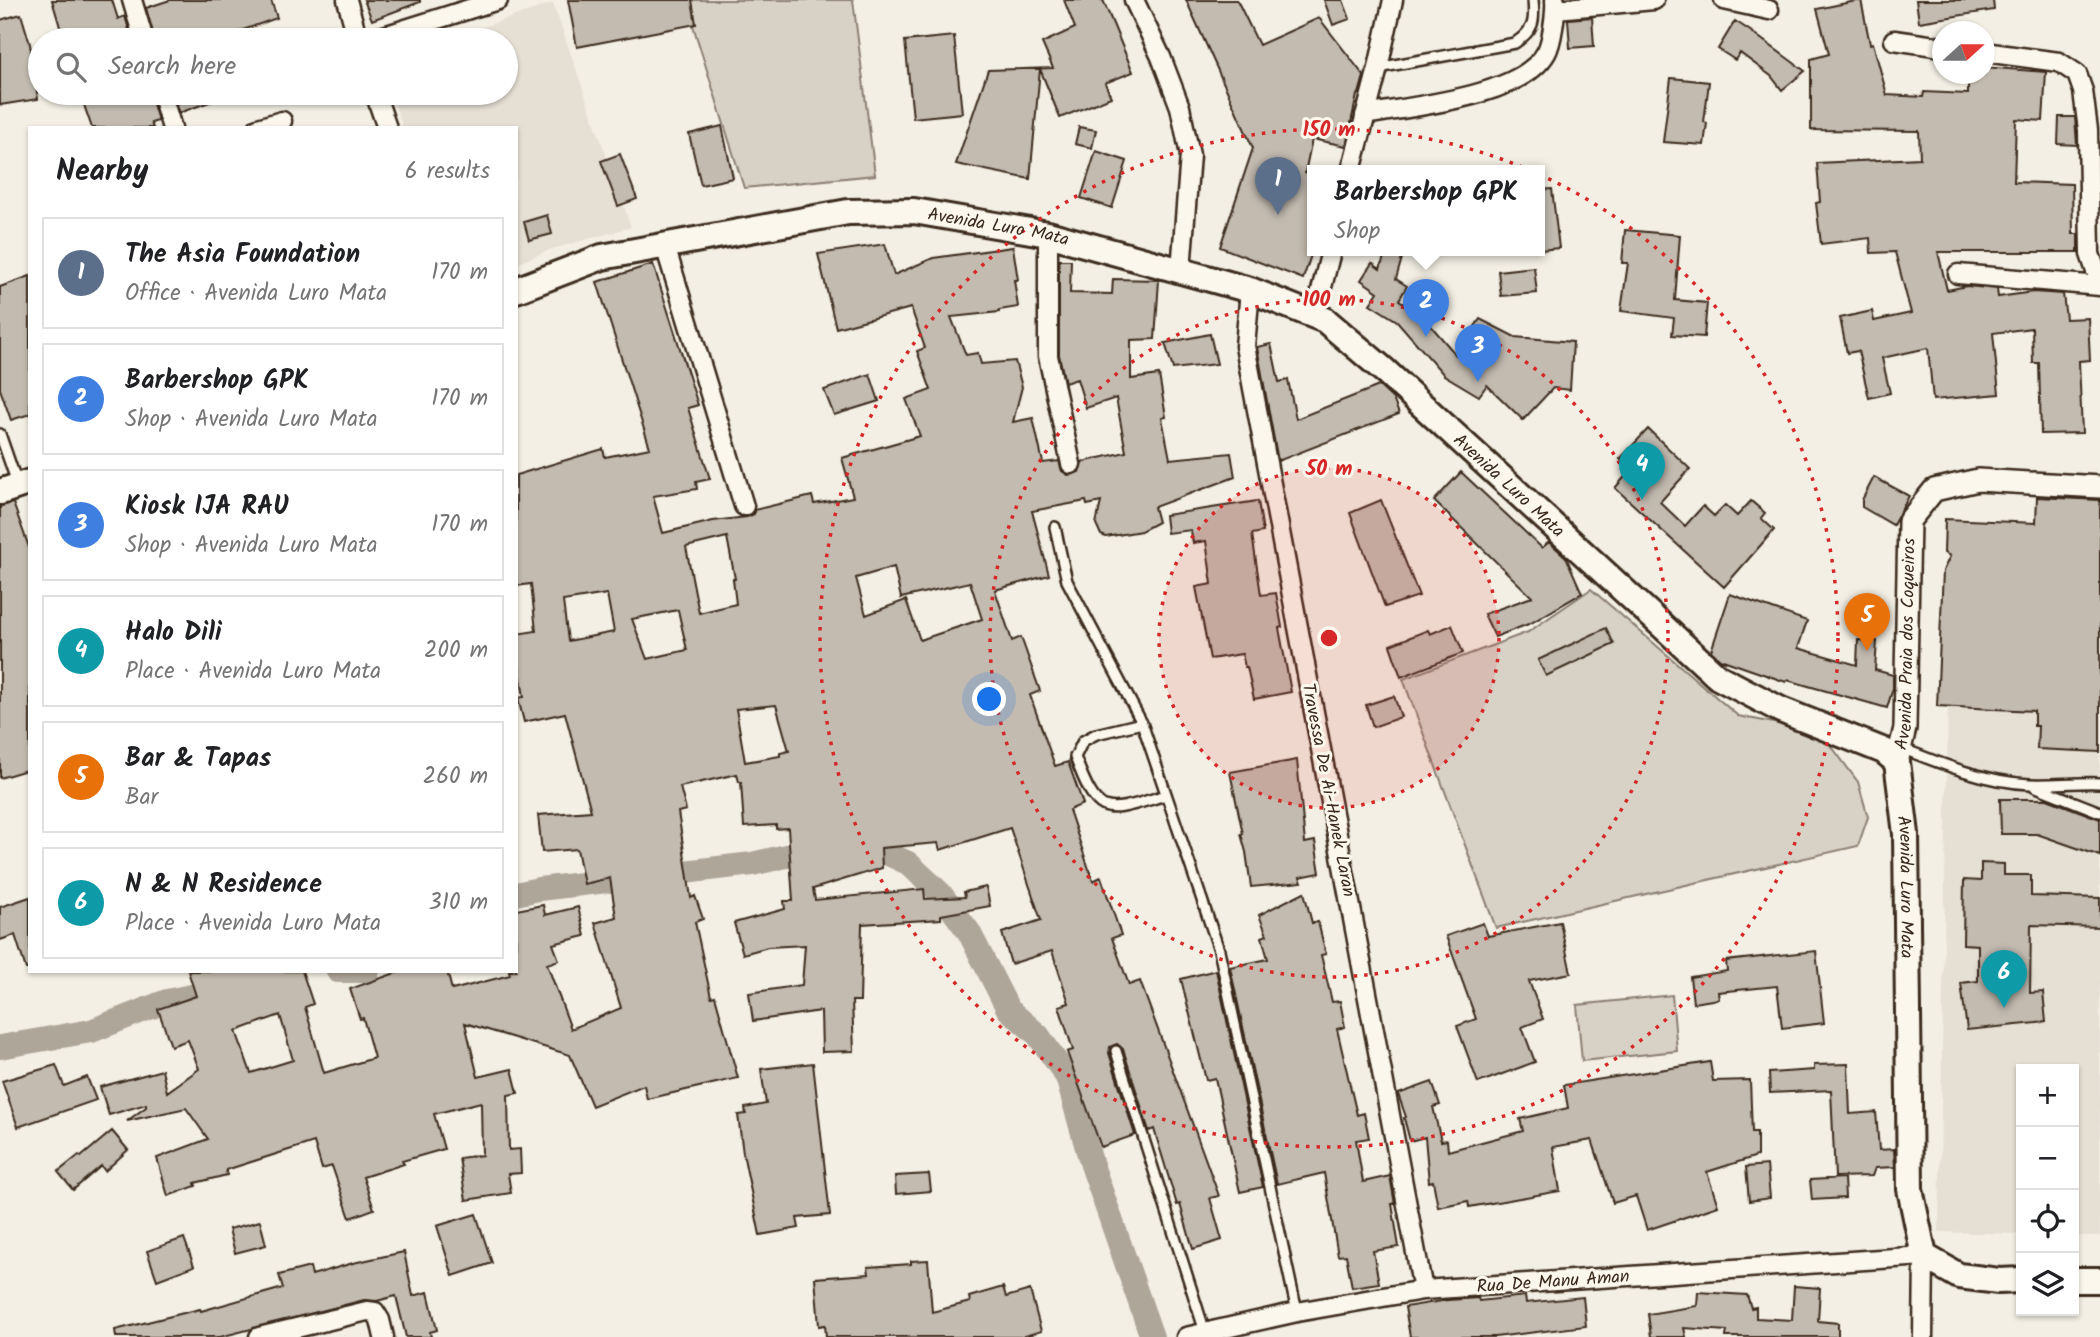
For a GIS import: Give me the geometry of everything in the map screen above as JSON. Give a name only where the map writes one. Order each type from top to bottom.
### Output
[{"type":"main road","name":"Avenida Luro Mata","points":[[518,289],[602,257],[848,212],[914,211],[1048,234],[1250,290],[1325,320],[1385,370],[1718,677],[1781,710],[1899,755],[1906,834],[1910,1189],[1924,1256]]},
{"type":"main road","points":[[1924,1256],[1959,1276],[1998,1281],[2016,1280]]},
{"type":"main road","points":[[2079,1280],[2100,1280]]},
{"type":"street","points":[[132,0],[140,28]]},
{"type":"street","points":[[346,0],[354,28]]},
{"type":"street","points":[[409,28],[498,0]]},
{"type":"street","points":[[1134,0],[1161,57],[1180,107],[1190,155],[1181,270]]},
{"type":"street","points":[[1352,165],[1393,0]]},
{"type":"street","points":[[1365,115],[1493,90],[1530,72],[1548,52],[1556,4],[1654,0]]},
{"type":"street","points":[[1724,0],[1769,9]]},
{"type":"street","points":[[1894,40],[1932,46]]},
{"type":"street","points":[[1958,274],[2100,285],[2090,254],[2088,130],[2083,91],[2077,74],[2059,62],[1995,53]]},
{"type":"street","points":[[165,105],[171,126]]},
{"type":"street","points":[[379,105],[386,126]]},
{"type":"street","points":[[265,126],[282,121]]},
{"type":"street","points":[[1048,234],[1048,356],[1071,464]]},
{"type":"street","points":[[665,246],[744,506]]},
{"type":"street","points":[[1315,315],[1330,256]]},
{"type":"street","name":"Travessa De Ai-Hanek Laran","points":[[1250,290],[1245,346],[1423,1290]]},
{"type":"street","name":"Avenida Praia dos Coqueiros","points":[[1899,755],[1905,728],[1909,521],[1934,490],[1978,480],[2100,487]]},
{"type":"street","points":[[1923,1337],[1924,1256]]},
{"type":"street","name":"Rua De Manu Aman","points":[[1186,1337],[1297,1312],[1423,1290],[1924,1256]]},
{"type":"street","points":[[259,1337],[367,1311],[375,1312],[384,1337]]},
{"type":"lane","points":[[1378,68],[1515,43],[1529,33],[1535,16],[1533,0]]},
{"type":"lane","points":[[0,434],[16,486]]},
{"type":"lane","points":[[1055,527],[1067,581],[1142,723],[1219,950],[1297,1312]]},
{"type":"lane","points":[[1142,723],[1096,734],[1083,741],[1074,757],[1088,792],[1101,805],[1117,809],[1167,795]]},
{"type":"lane","points":[[1899,755],[1995,779],[2029,784],[2100,783]]},
{"type":"lane","points":[[2029,784],[2100,812]]},
{"type":"lane","points":[[1116,1051],[1206,1332]]},
{"type":"shaded area","points":[[685,0],[853,0],[875,175],[744,188]]},
{"type":"shaded area","points":[[553,3],[631,227],[549,250],[518,263],[518,126],[402,126],[395,105],[518,105],[518,28],[480,28]]},
{"type":"shaded area","points":[[1951,527],[2100,535],[2100,1236],[2079,1236],[2079,1064],[2016,1064],[2016,1234],[1939,1232]]},
{"type":"shaded area","points":[[1591,589],[1738,716],[1821,732],[1858,782],[1868,817],[1858,846],[1496,928],[1403,679],[1528,632]]},
{"type":"shaded area","points":[[1672,995],[1677,1051],[1582,1061],[1577,1005]]},
{"type":"building","points":[[52,0],[112,0],[118,19],[125,16],[128,28],[60,28]]},
{"type":"building","points":[[170,0],[271,0],[277,18],[248,28],[152,28],[146,8]]},
{"type":"building","points":[[364,0],[420,0],[420,2],[372,20]]},
{"type":"building","points":[[568,0],[692,0],[696,24],[577,47]]},
{"type":"building","points":[[1064,0],[1103,0],[1133,72],[1105,83],[1111,97],[1060,118],[1040,69],[1030,179],[956,164],[988,70],[1053,68],[1042,43],[1075,28]]},
{"type":"building","points":[[1186,0],[1237,0],[1259,45],[1319,18],[1364,76],[1346,146],[1312,139],[1305,173],[1307,256],[1311,256],[1303,279],[1220,247],[1253,148]]},
{"type":"building","points":[[1324,0],[1343,0],[1350,19],[1333,25]]},
{"type":"building","points":[[1861,0],[1870,44],[1873,43],[1887,95],[1923,97],[1924,92],[1968,94],[1968,84],[1995,84],[1995,68],[2046,72],[2043,121],[2016,119],[2014,182],[2072,184],[2073,234],[2078,234],[2078,252],[1938,252],[1947,290],[1967,286],[1997,289],[1998,297],[2033,292],[2063,294],[2066,319],[2088,318],[2090,360],[2079,361],[2082,433],[2041,434],[2039,363],[2033,363],[2032,328],[1993,333],[1999,394],[1933,400],[1928,348],[1882,358],[1890,393],[1869,398],[1858,351],[1847,353],[1840,318],[1872,311],[1874,321],[1911,313],[1895,252],[1871,253],[1870,238],[1821,244],[1816,203],[1820,202],[1817,163],[1920,158],[1919,131],[1811,130],[1811,59],[1829,54],[1817,9]]},
{"type":"building","points":[[1916,0],[1993,0],[1994,10],[1919,22]]},
{"type":"building","points":[[21,14],[28,37],[28,101],[0,105],[0,20]]},
{"type":"building","points":[[1592,17],[1594,46],[1570,48],[1568,19]]},
{"type":"building","points":[[1735,21],[1805,71],[1782,90],[1771,76],[1740,53],[1735,60],[1718,49]]},
{"type":"building","points":[[954,36],[962,113],[913,118],[905,41]]},
{"type":"building","points":[[1671,78],[1709,82],[1704,145],[1663,142]]},
{"type":"building","points":[[84,105],[153,105],[158,121],[151,123],[152,126],[91,126]]},
{"type":"building","points":[[177,105],[201,105],[179,113]]},
{"type":"building","points":[[2059,117],[2075,117],[2077,145],[2058,144]]},
{"type":"building","points":[[722,126],[733,178],[701,185],[689,134]]},
{"type":"building","points":[[1079,127],[1096,130],[1092,148],[1075,144]]},
{"type":"building","points":[[1096,151],[1127,161],[1112,208],[1081,198]]},
{"type":"building","points":[[620,154],[637,199],[618,206],[601,161]]},
{"type":"building","points":[[1552,189],[1559,248],[1545,249],[1545,190]]},
{"type":"building","points":[[547,215],[552,234],[529,240],[524,222]]},
{"type":"building","points":[[1625,230],[1680,235],[1675,300],[1707,303],[1704,337],[1672,335],[1674,318],[1621,311],[1628,263],[1622,263]]},
{"type":"building","points":[[885,244],[894,275],[933,258],[1013,247],[1018,280],[1014,280],[1018,307],[999,312],[951,317],[966,355],[978,353],[981,364],[1015,361],[1022,387],[1013,422],[1033,418],[1043,463],[1059,461],[1062,471],[1068,475],[1079,472],[1082,462],[1126,452],[1116,398],[1086,408],[1077,379],[1065,383],[1059,355],[1059,260],[1071,260],[1070,293],[1112,294],[1113,279],[1159,280],[1155,339],[1131,340],[1131,379],[1159,375],[1166,417],[1162,418],[1170,459],[1231,453],[1235,477],[1154,507],[1158,522],[1141,531],[1106,537],[1101,535],[1096,524],[1101,502],[1087,505],[1086,501],[1032,511],[1049,575],[995,590],[1012,641],[1021,637],[1040,691],[1030,695],[1055,766],[1068,762],[1083,804],[1069,810],[1093,881],[1101,877],[1121,935],[1112,938],[1129,985],[1140,981],[1219,1196],[1210,1198],[1222,1240],[1193,1249],[1154,1129],[1149,1131],[1123,1049],[1117,1044],[1110,1047],[1109,1053],[1135,1135],[1101,1147],[1067,1052],[1073,1050],[1059,1006],[1069,1003],[1052,951],[1011,964],[1002,933],[1041,920],[1010,828],[940,850],[938,843],[881,848],[882,868],[813,889],[815,900],[924,889],[925,899],[965,897],[964,892],[986,887],[990,906],[941,915],[941,919],[862,924],[860,1001],[852,1001],[854,1051],[822,1052],[821,1011],[753,1021],[749,993],[802,985],[805,945],[768,947],[743,954],[734,923],[785,909],[784,901],[793,901],[788,828],[776,829],[776,825],[744,827],[741,782],[737,774],[680,787],[686,810],[678,812],[691,898],[695,896],[703,919],[695,922],[711,997],[715,996],[738,1078],[647,1099],[644,1085],[592,1106],[570,1055],[465,1023],[478,1077],[512,1069],[518,1093],[508,1095],[509,1150],[520,1149],[521,1173],[508,1174],[511,1193],[466,1200],[459,1158],[482,1155],[481,1102],[434,1114],[444,1149],[402,1161],[404,1164],[363,1177],[374,1209],[350,1218],[332,1166],[322,1169],[314,1142],[226,1170],[227,1175],[195,1183],[196,1186],[168,1196],[157,1158],[208,1139],[186,1108],[127,1121],[146,1107],[146,1104],[109,1115],[100,1087],[162,1070],[167,1092],[199,1069],[188,1040],[171,1046],[158,1009],[196,996],[189,973],[303,973],[313,1004],[305,1007],[324,1073],[374,1058],[363,1018],[360,1019],[350,989],[395,973],[448,973],[452,990],[510,973],[518,973],[518,910],[543,905],[545,915],[578,907],[585,936],[553,944],[559,960],[547,964],[571,1029],[621,1008],[595,923],[616,917],[610,878],[584,884],[577,849],[542,852],[538,815],[591,811],[565,713],[524,722],[518,698],[524,697],[518,661],[518,634],[536,631],[531,584],[518,586],[518,474],[603,449],[605,457],[650,448],[597,282],[653,264],[698,405],[688,408],[710,479],[696,482],[697,489],[653,496],[663,533],[713,521],[747,517],[754,514],[754,510],[812,496],[814,504],[853,497],[842,458],[920,436],[906,399],[931,390],[917,351],[925,348],[911,308],[836,328],[818,254]],"holes":[[[727,537],[735,579],[736,604],[699,613],[686,547]],[[894,567],[901,598],[970,582],[982,619],[920,640],[906,600],[866,615],[856,578]],[[607,594],[614,632],[568,641],[563,601]],[[678,610],[687,650],[647,659],[632,619]],[[776,705],[789,751],[780,753],[780,756],[745,762],[736,709]],[[280,1015],[293,1060],[251,1073],[236,1031]]]},
{"type":"building","points":[[1384,256],[1403,256],[1396,279],[1407,286],[1399,300],[1421,314],[1456,355],[1480,319],[1515,337],[1573,342],[1570,390],[1553,388],[1523,420],[1487,385],[1479,396],[1444,375],[1397,321],[1370,304],[1378,292],[1361,280],[1372,263],[1380,269]]},
{"type":"building","points":[[1534,267],[1537,293],[1501,296],[1498,271]]},
{"type":"building","points":[[28,277],[28,415],[11,420],[0,389],[0,287]]},
{"type":"building","points":[[1210,334],[1217,364],[1173,369],[1165,343]]},
{"type":"building","points":[[1271,344],[1279,382],[1288,380],[1296,419],[1379,386],[1393,399],[1399,414],[1278,461],[1257,347]]},
{"type":"building","points":[[870,374],[879,401],[834,415],[824,390]]},
{"type":"building","points":[[1648,429],[1690,469],[1660,502],[1685,526],[1703,506],[1714,516],[1725,505],[1737,516],[1751,501],[1765,513],[1761,518],[1774,530],[1724,587],[1615,488],[1631,470],[1620,459]]},
{"type":"building","points":[[1461,472],[1542,548],[1549,542],[1566,557],[1582,593],[1531,623],[1495,637],[1484,614],[1532,597],[1434,501]]},
{"type":"building","points":[[1874,477],[1909,496],[1893,525],[1862,507],[1862,500]]},
{"type":"building","points":[[2037,497],[2100,500],[2100,752],[2037,749],[2038,726],[2034,726],[2034,711],[1937,706],[1943,571],[1950,556],[1944,553],[1945,519],[2036,523]]},
{"type":"building","points":[[1381,500],[1419,596],[1385,607],[1350,513]]},
{"type":"building","points":[[1258,501],[1263,532],[1252,534],[1261,595],[1276,593],[1282,627],[1279,628],[1291,692],[1254,699],[1242,654],[1210,659],[1196,587],[1212,584],[1206,541],[1193,543],[1191,530],[1167,533],[1165,515]]},
{"type":"building","points":[[13,503],[28,544],[28,770],[0,778],[0,506]]},
{"type":"building","points":[[1730,594],[1807,621],[1798,648],[1857,665],[1858,640],[1877,641],[1875,670],[1893,675],[1893,688],[1887,708],[1787,680],[1786,682],[1720,659],[1711,651]]},
{"type":"building","points":[[1452,625],[1463,653],[1401,677],[1390,645],[1428,630],[1430,634]]},
{"type":"building","points":[[1606,628],[1614,644],[1546,676],[1538,660]]},
{"type":"building","points":[[1394,696],[1401,717],[1373,727],[1366,705]]},
{"type":"building","points":[[1297,760],[1305,843],[1315,841],[1320,873],[1300,877],[1302,882],[1251,887],[1230,772]]},
{"type":"building","points":[[2000,799],[2047,799],[2100,819],[2100,856],[2037,834],[2001,834]]},
{"type":"building","points":[[1981,863],[2004,864],[2004,875],[2031,875],[2031,896],[2100,898],[2100,927],[2031,925],[2030,993],[2043,992],[2046,1022],[1967,1030],[1961,983],[1978,981],[1978,945],[1963,944],[1964,880],[1981,881]]},
{"type":"building","points":[[1304,892],[1312,923],[1318,922],[1326,954],[1321,955],[1332,1002],[1340,1001],[1345,1027],[1337,1029],[1357,1115],[1364,1113],[1369,1138],[1356,1140],[1363,1182],[1390,1176],[1399,1247],[1373,1251],[1379,1283],[1352,1287],[1346,1255],[1338,1256],[1324,1173],[1277,1184],[1230,967],[1268,959],[1262,937],[1267,935],[1259,915]]},
{"type":"building","points":[[28,898],[28,969],[15,935],[0,940],[0,907]]},
{"type":"building","points":[[1560,922],[1571,973],[1529,981],[1543,1019],[1522,1027],[1535,1062],[1478,1083],[1457,1026],[1476,1019],[1446,936],[1483,923],[1488,936]]},
{"type":"building","points":[[1816,951],[1824,1023],[1782,1028],[1777,986],[1718,992],[1719,999],[1693,1003],[1690,977],[1727,971],[1726,961]]},
{"type":"building","points":[[1216,970],[1263,1187],[1240,1192],[1215,1078],[1206,1080],[1181,979]]},
{"type":"building","points":[[1710,1062],[1713,1081],[1750,1080],[1752,1132],[1757,1132],[1757,1156],[1707,1172],[1718,1206],[1647,1230],[1636,1196],[1613,1203],[1592,1140],[1553,1147],[1560,1191],[1469,1207],[1468,1201],[1438,1207],[1433,1181],[1429,1182],[1425,1137],[1410,1141],[1398,1094],[1432,1082],[1440,1105],[1433,1107],[1441,1141],[1447,1140],[1448,1151],[1523,1131],[1520,1119],[1568,1108],[1564,1085]]},
{"type":"building","points":[[813,1063],[830,1215],[797,1218],[799,1228],[760,1235],[738,1115],[746,1114],[745,1108],[766,1104],[761,1069]]},
{"type":"building","points":[[1848,1064],[1850,1114],[1876,1112],[1879,1150],[1894,1149],[1895,1167],[1875,1168],[1872,1176],[1835,1177],[1831,1090],[1770,1093],[1769,1073],[1814,1070],[1814,1065]]},
{"type":"building","points":[[56,1065],[64,1086],[87,1077],[96,1100],[18,1127],[2,1081]]},
{"type":"building","points":[[112,1131],[128,1150],[105,1171],[101,1166],[73,1190],[58,1172]]},
{"type":"building","points":[[1767,1165],[1770,1198],[1749,1201],[1746,1167]]},
{"type":"building","points":[[929,1174],[931,1191],[896,1194],[895,1176]]},
{"type":"building","points":[[1844,1178],[1845,1198],[1812,1200],[1810,1180]]},
{"type":"building","points":[[476,1214],[492,1263],[453,1276],[437,1226]]},
{"type":"building","points":[[260,1221],[266,1245],[235,1253],[229,1229]]},
{"type":"building","points":[[184,1238],[194,1266],[157,1280],[147,1251]]},
{"type":"building","points":[[404,1252],[413,1296],[428,1292],[437,1330],[430,1332],[431,1337],[406,1337],[396,1296],[377,1301],[364,1300],[220,1337],[116,1337],[115,1330],[200,1309],[201,1311],[283,1288],[279,1275],[310,1267],[312,1275]]},
{"type":"building","points":[[928,1260],[932,1312],[970,1302],[969,1297],[1003,1287],[1006,1297],[1030,1290],[1041,1331],[1022,1337],[826,1337],[825,1325],[819,1326],[815,1278],[869,1274],[868,1267]]},
{"type":"building","points":[[1794,1286],[1820,1288],[1818,1321],[1838,1323],[1838,1337],[1726,1337],[1727,1331],[1684,1328],[1686,1337],[1651,1337],[1648,1314],[1697,1306],[1698,1292],[1747,1295],[1751,1308],[1756,1307],[1756,1318],[1792,1320]]},
{"type":"building","points":[[1525,1296],[1526,1303],[1583,1297],[1586,1326],[1495,1337],[1410,1337],[1405,1307],[1448,1300],[1478,1298],[1479,1301]]},
{"type":"waterway","points":[[518,894],[752,864],[831,843],[864,843],[908,863],[940,893],[969,932],[1008,1009],[1038,1035],[1067,1077],[1091,1162],[1152,1337]]},
{"type":"waterway","points":[[0,1047],[91,1031],[167,1001],[206,993],[228,985]]},
{"type":"place","name":"The Asia Foundation","points":[[1278,215]]},
{"type":"place","name":"Barbershop GPK","points":[[1426,337]]},
{"type":"place","name":"Kiosk IJA RAU","points":[[1478,382]]},
{"type":"place","name":"Halo Dili","points":[[1642,500]]},
{"type":"place","name":"Bar & Tapas","points":[[1867,651]]},
{"type":"place","name":"N & N Residence","points":[[2004,1008]]}]
